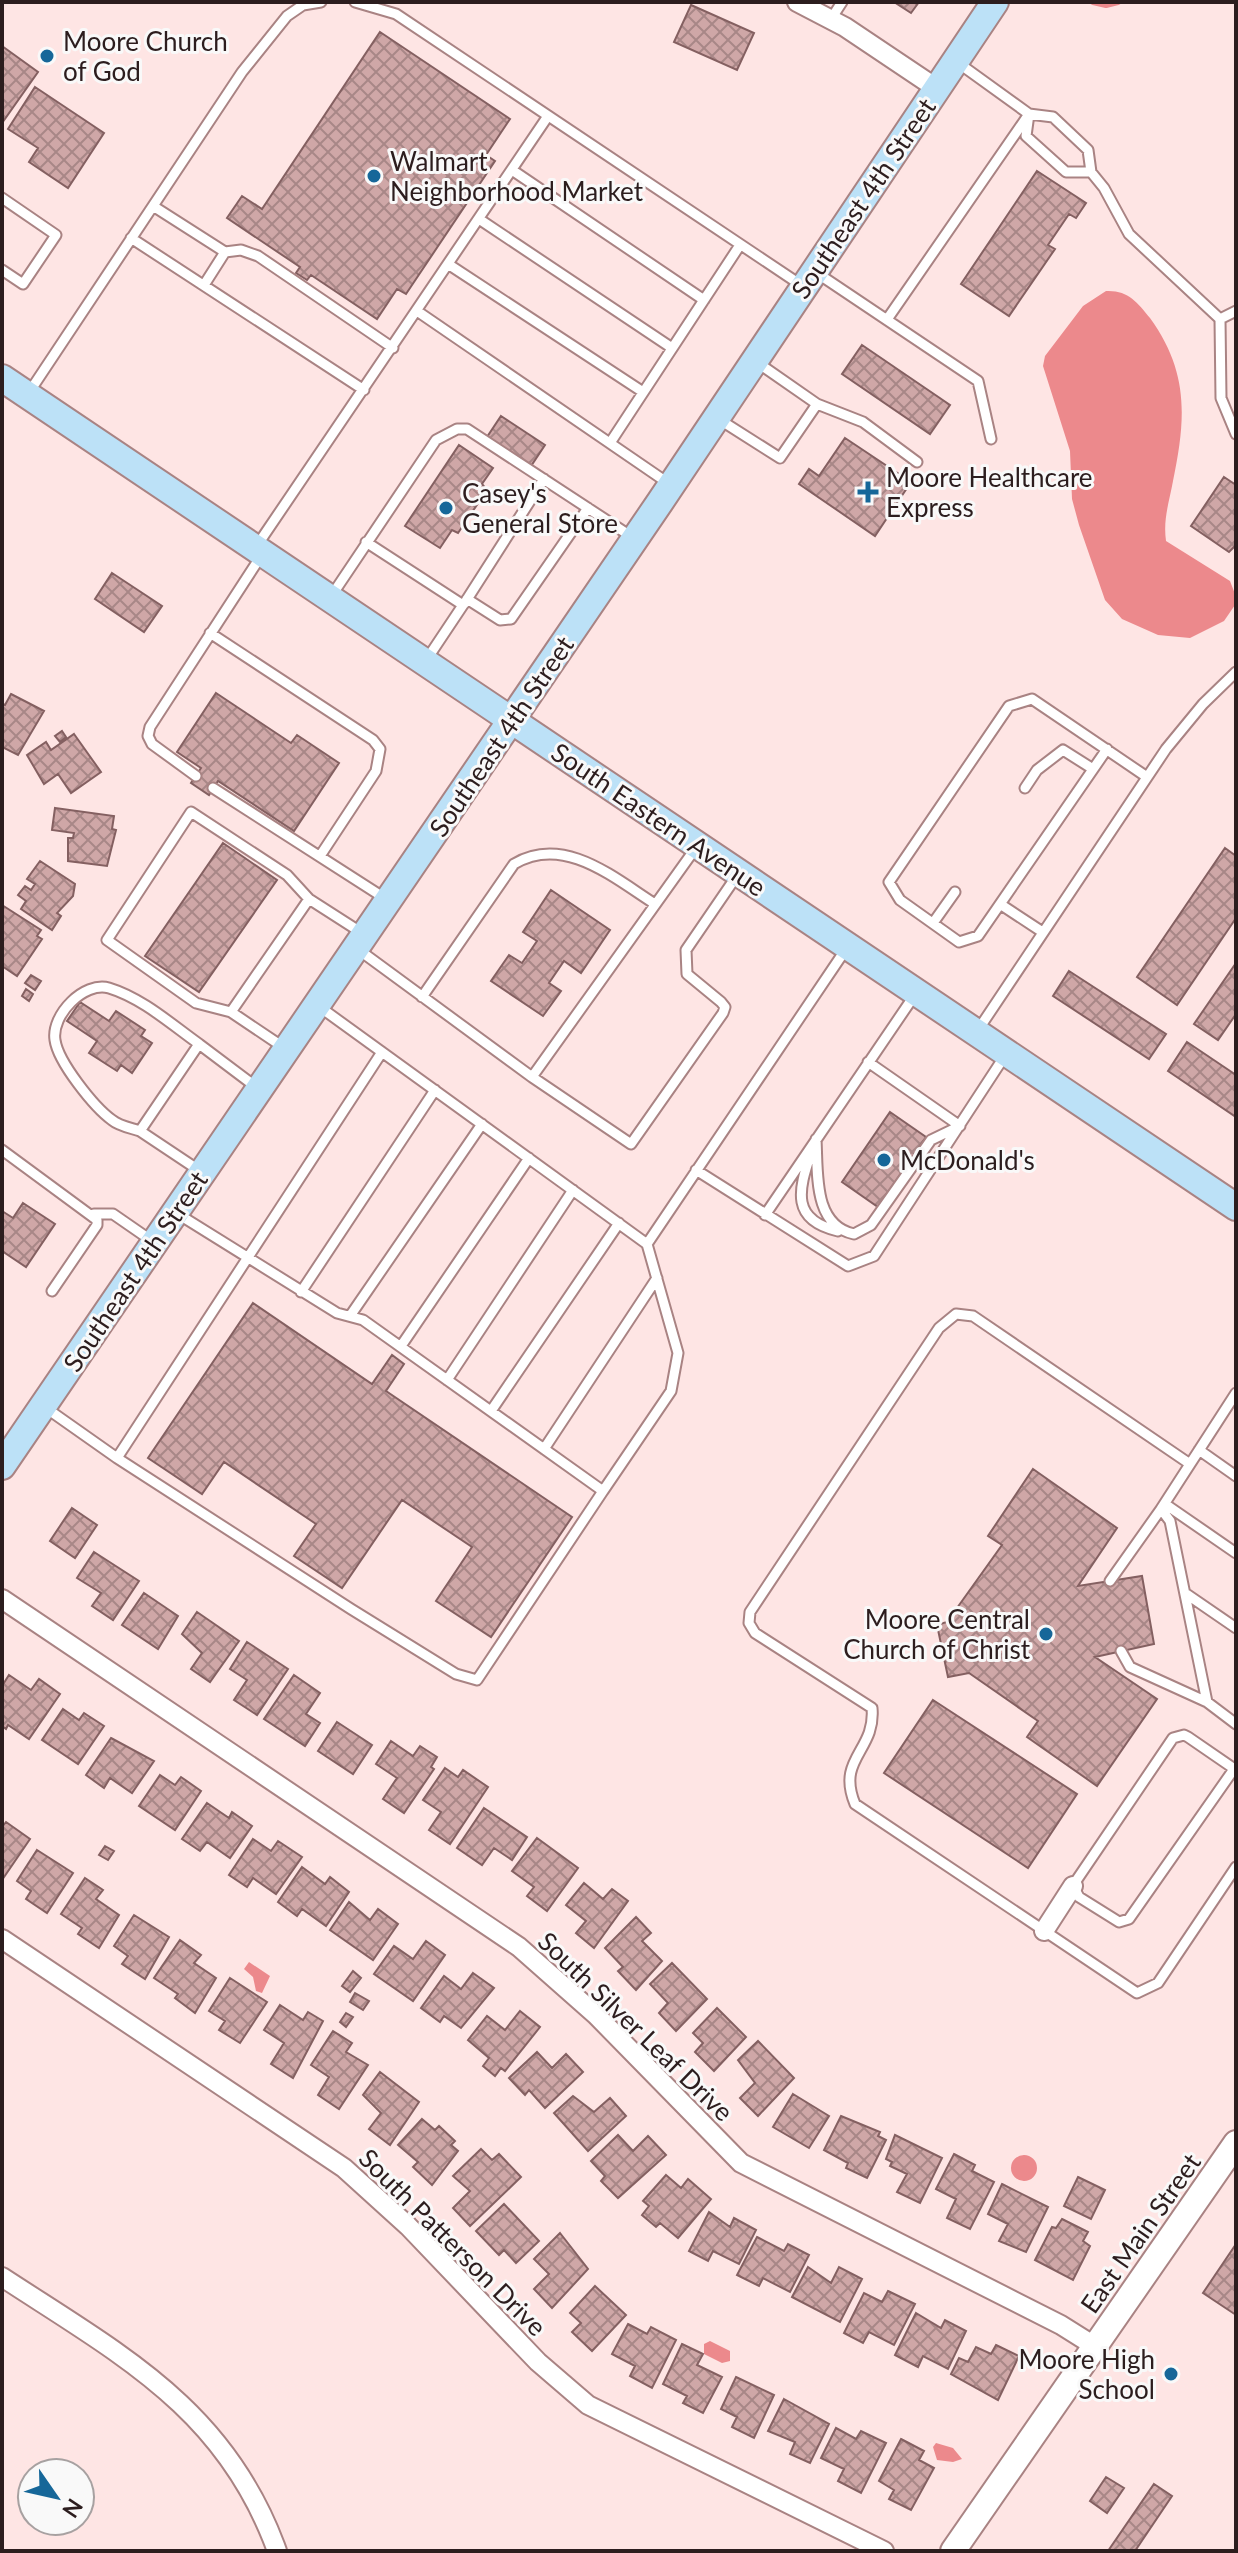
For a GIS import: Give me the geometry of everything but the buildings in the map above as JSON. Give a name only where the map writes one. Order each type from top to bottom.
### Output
[{"type":"main road","name":"Southeast 4th Street","points":[[5,1456],[43,1406],[389,901],[995,2]]},
{"type":"main road","name":"South Eastern Avenue","points":[[2,378],[1236,1207]]},
{"type":"street","points":[[797,2],[831,20],[936,88]]},
{"type":"street","name":"South Silver Leaf Drive","points":[[2,1599],[519,1947],[596,2015],[741,2163],[1061,2325],[1096,2347]]},
{"type":"street","points":[[1044,1931],[1073,1886]]},
{"type":"street","name":"South Patterson Drive","points":[[2,1939],[344,2168],[408,2226],[538,2362],[588,2405],[884,2551]]},
{"type":"street","name":"East Main Street","points":[[953,2551],[1234,2151]]},
{"type":"street","points":[[2,2277],[131,2362],[194,2414],[217,2441],[253,2494],[277,2551]]},
{"type":"lane","points":[[27,395],[242,72],[287,16],[303,5],[321,2]]},
{"type":"lane","points":[[355,2],[396,14],[740,245],[888,318],[978,381],[991,439]]},
{"type":"lane","points":[[831,20],[842,2]]},
{"type":"lane","points":[[955,61],[1029,114],[1053,117],[1088,150],[1091,172],[1104,188],[1129,234],[1220,319],[1221,398],[1236,434]]},
{"type":"lane","points":[[1029,114],[1026,136],[1066,172],[1091,172]]},
{"type":"lane","points":[[888,318],[1029,114]]},
{"type":"lane","points":[[196,776],[152,744],[148,736],[259,551],[548,116]]},
{"type":"lane","points":[[512,170],[704,300]]},
{"type":"lane","points":[[2,198],[56,235],[23,284],[2,270]]},
{"type":"lane","points":[[153,206],[225,252],[241,250],[258,256],[393,348]]},
{"type":"lane","points":[[479,219],[672,348]]},
{"type":"lane","points":[[131,238],[364,390]]},
{"type":"lane","points":[[610,443],[740,245]]},
{"type":"lane","points":[[204,285],[225,252]]},
{"type":"lane","points":[[448,264],[643,392]]},
{"type":"lane","points":[[417,311],[671,486]]},
{"type":"lane","points":[[1220,319],[1236,311]]},
{"type":"lane","points":[[754,361],[817,404],[863,422],[917,462]]},
{"type":"lane","points":[[716,418],[780,458],[817,404]]},
{"type":"lane","points":[[329,598],[436,440],[457,429],[467,429],[635,539]]},
{"type":"lane","points":[[425,663],[544,479]]},
{"type":"lane","points":[[366,542],[465,602],[500,620],[511,619],[588,508]]},
{"type":"lane","points":[[210,633],[373,740],[380,749],[376,771],[320,856]]},
{"type":"lane","points":[[976,1033],[1041,931],[1147,777],[1203,704],[1236,672]]},
{"type":"lane","points":[[1107,749],[978,936],[959,942],[900,900],[889,882],[1009,706],[1032,699],[1107,749],[1147,777]]},
{"type":"lane","points":[[1025,788],[1037,770],[1063,750],[1093,769]]},
{"type":"lane","points":[[213,788],[389,901]]},
{"type":"lane","points":[[287,1049],[231,1012],[196,1003],[107,940],[191,812],[287,875],[309,899],[422,997],[626,1144],[635,1142],[723,1013],[725,1007],[721,1002],[687,974],[686,950],[739,873]]},
{"type":"lane","points":[[532,1077],[698,845]]},
{"type":"lane","points":[[422,997],[514,864],[526,857],[587,859],[655,904]]},
{"type":"lane","points":[[933,923],[955,892]]},
{"type":"lane","points":[[231,1012],[309,899]]},
{"type":"lane","points":[[1000,904],[1041,931]]},
{"type":"lane","points":[[647,1244],[848,946]]},
{"type":"lane","points":[[202,1173],[140,1131],[114,1122],[90,1100],[55,1042],[55,1028],[70,1005],[88,986],[108,988],[146,1006],[259,1089]]},
{"type":"lane","points":[[765,1215],[916,992]]},
{"type":"lane","points":[[43,1406],[117,1458],[351,1609],[456,1674],[477,1680],[671,1391],[678,1353],[647,1244],[317,1005]]},
{"type":"lane","points":[[140,1131],[199,1044]]},
{"type":"lane","points":[[117,1458],[249,1261],[382,1052]]},
{"type":"lane","points":[[696,1170],[848,1266],[874,1256],[1007,1053]]},
{"type":"lane","points":[[868,1062],[960,1126]]},
{"type":"lane","points":[[301,1292],[435,1090]]},
{"type":"lane","points":[[350,1316],[482,1124]]},
{"type":"lane","points":[[816,1139],[801,1180],[800,1200],[807,1217],[821,1227],[854,1234],[871,1225],[931,1140],[960,1126]]},
{"type":"lane","points":[[816,1139],[819,1181],[827,1218],[838,1231]]},
{"type":"lane","points":[[2,1150],[94,1214],[113,1214],[154,1243]]},
{"type":"lane","points":[[401,1346],[529,1158]]},
{"type":"lane","points":[[447,1380],[573,1190]]},
{"type":"lane","points":[[175,1212],[249,1261],[337,1313],[363,1320],[603,1491]]},
{"type":"lane","points":[[52,1291],[97,1225],[94,1214]]},
{"type":"lane","points":[[491,1411],[619,1223]]},
{"type":"lane","points":[[544,1449],[657,1278]]},
{"type":"lane","points":[[1190,1464],[973,1316],[956,1314],[939,1328],[750,1612],[749,1623],[755,1633],[872,1708],[873,1727],[848,1774],[848,1787],[855,1804],[1137,1993],[1158,1983],[1236,1867]]},
{"type":"lane","points":[[1110,1581],[1199,1450],[1232,1409],[1236,1393]]},
{"type":"lane","points":[[1199,1450],[1236,1476]]},
{"type":"lane","points":[[1163,1506],[1236,1553]]},
{"type":"lane","points":[[1163,1506],[1170,1521],[1207,1702]]},
{"type":"lane","points":[[1185,1593],[1236,1628]]},
{"type":"lane","points":[[1121,1651],[1130,1667],[1207,1702],[1236,1724]]},
{"type":"lane","points":[[1178,1735],[1188,1737],[1235,1770],[1129,1919],[1119,1922],[1079,1897],[1073,1886],[1178,1735]]},
{"type":"shaded area","points":[[1106,291],[1126,295],[1145,312],[1163,338],[1178,377],[1182,416],[1166,518],[1166,541],[1230,581],[1235,594],[1235,605],[1224,621],[1190,638],[1158,635],[1122,619],[1105,600],[1072,499],[1070,451],[1043,366],[1045,356],[1083,306]]},
{"type":"shaded area","points":[[249,1962],[270,1976],[262,1993],[256,1991],[253,1977],[244,1969]]},
{"type":"shaded area","points":[[1024,2155],[1033,2159],[1037,2168],[1033,2177],[1024,2181],[1015,2177],[1011,2168],[1015,2159]]},
{"type":"shaded area","points":[[710,2341],[730,2351],[730,2361],[722,2363],[704,2354],[704,2344]]},
{"type":"shaded area","points":[[936,2443],[953,2448],[962,2459],[953,2462],[937,2460],[933,2447]]},
{"type":"waterway","points":[[1093,2],[1106,5],[1118,2]]},
{"type":"place","name":"Moore Church of God","points":[[47,56]]},
{"type":"place","name":"Walmart Neighborhood Market","points":[[374,176]]},
{"type":"place","name":"Moore Healthcare Express","points":[[868,492]]},
{"type":"place","name":"Casey's General Store","points":[[446,508]]},
{"type":"place","name":"McDonald's","points":[[884,1160]]},
{"type":"place","name":"Moore Central Church of Christ","points":[[1046,1634]]},
{"type":"place","name":"Moore High School","points":[[1171,2374]]}]
